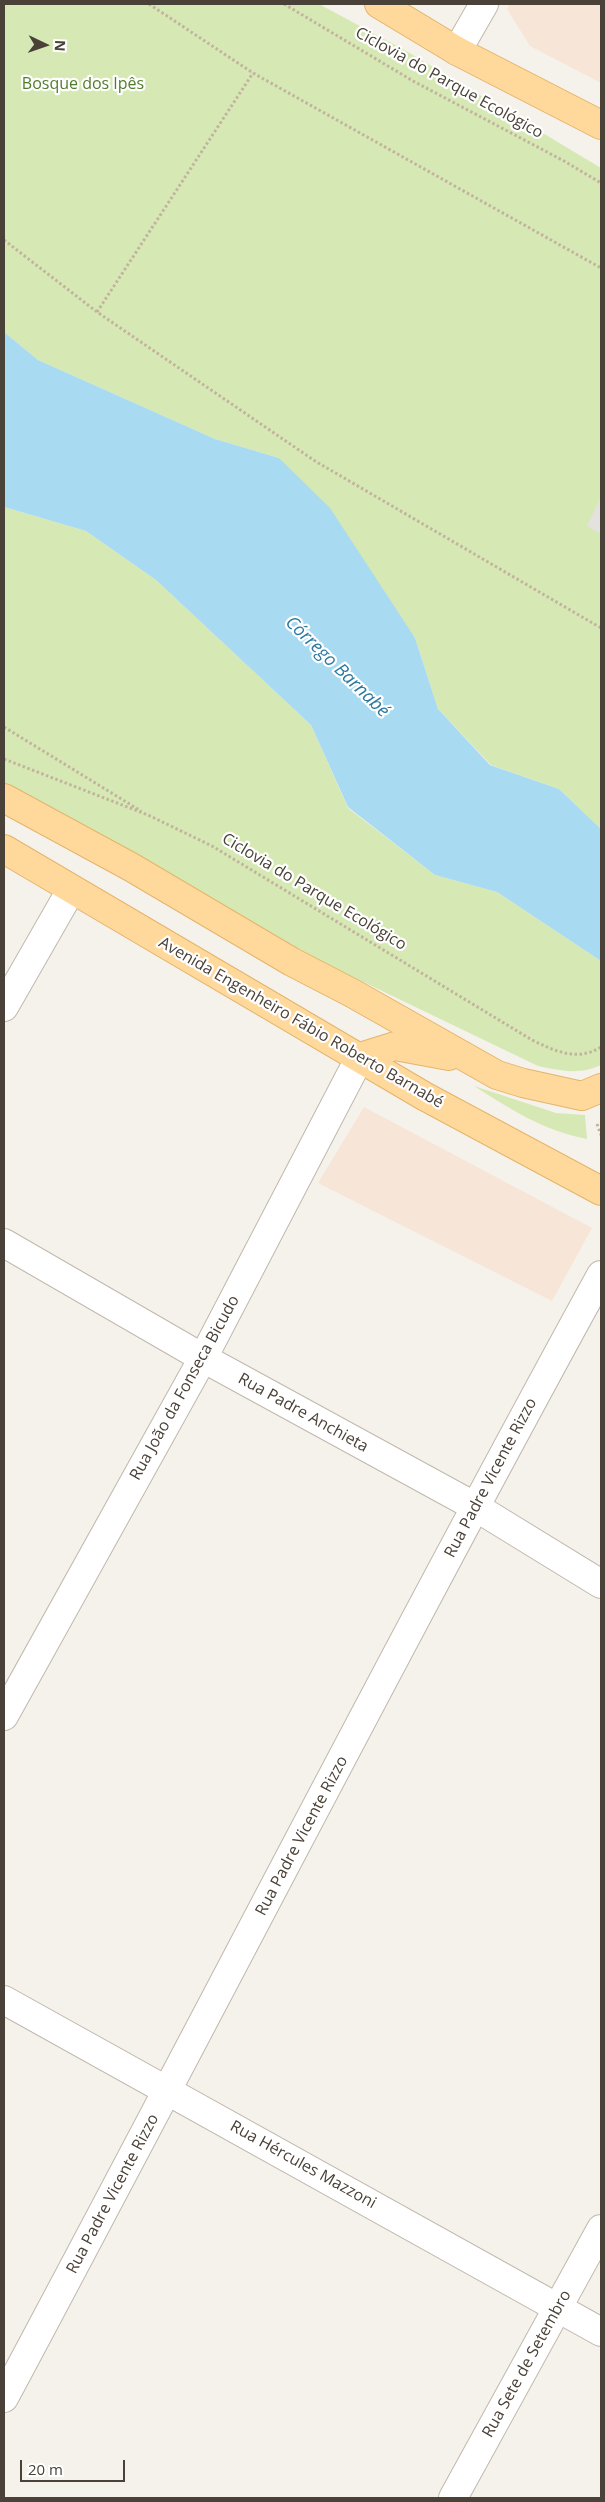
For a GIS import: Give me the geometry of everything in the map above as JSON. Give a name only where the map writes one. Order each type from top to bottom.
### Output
[{"type":"main road","points":[[379,4],[457,51],[601,125]]},
{"type":"main road","points":[[4,798],[131,867],[292,962],[352,992],[497,1075],[559,1092],[582,1096],[601,1088]]},
{"type":"main road","name":"Avenida Engenheiro Fábio Roberto Barnabé","points":[[4,849],[424,1096],[601,1191]]},
{"type":"main road","points":[[360,1057],[395,1046],[473,1061]]},
{"type":"street","points":[[457,51],[484,4]]},
{"type":"street","points":[[4,1007],[72,890]]},
{"type":"street","name":"Rua João da Fonseca Bicudo","points":[[4,1716],[202,1358],[360,1057]]},
{"type":"street","name":"Rua Padre Anchieta","points":[[4,1244],[202,1358],[474,1506],[601,1584]]},
{"type":"street","name":"Rua Padre Vicente Rizzo","points":[[4,2398],[169,2090],[474,1506],[601,1275]]},
{"type":"street","name":"Rua Hércules Mazzoni","points":[[4,2000],[169,2090],[601,2332]]},
{"type":"street","name":"Rua Sete de Setembro","points":[[453,2498],[601,2229]]},
{"type":"path","points":[[149,4],[253,73],[601,268]]},
{"type":"path","name":"Ciclovia do Parque Ecológico","points":[[284,4],[413,81],[564,161],[601,183]]},
{"type":"path","points":[[97,312],[253,73]]},
{"type":"path","points":[[4,240],[97,312],[315,461],[601,628]]},
{"type":"path","points":[[4,727],[148,815]]},
{"type":"path","name":"Ciclovia do Parque Ecológico","points":[[4,759],[148,815],[212,846],[532,1040],[557,1052],[576,1056],[601,1047]]},
{"type":"shaded area","points":[[510,4],[601,4],[601,83],[530,46],[507,9]]},
{"type":"shaded area","points":[[601,497],[601,534],[587,526]]},
{"type":"shaded area","points":[[364,1107],[592,1228],[552,1301],[318,1183]]},
{"type":"green space","name":"Bosque dos Ipês","points":[[4,4],[319,4],[408,52],[601,168],[601,829],[559,789],[491,765],[438,709],[415,638],[279,458],[215,439],[38,360],[4,332]]},
{"type":"green space","points":[[4,507],[86,531],[156,580],[311,725],[348,808],[435,875],[497,892],[601,961],[601,1065],[578,1071],[563,1071],[538,1066],[326,964],[4,783]]},
{"type":"green space","points":[[474,1086],[556,1113],[585,1115],[587,1139],[556,1131],[542,1125],[514,1111]]},
{"type":"water","name":"Córrego Barnabé","points":[[4,332],[38,360],[215,439],[279,458],[330,508],[415,638],[438,709],[490,765],[559,789],[601,829],[601,961],[497,892],[435,875],[348,807],[311,725],[156,580],[86,531],[4,507]]}]
